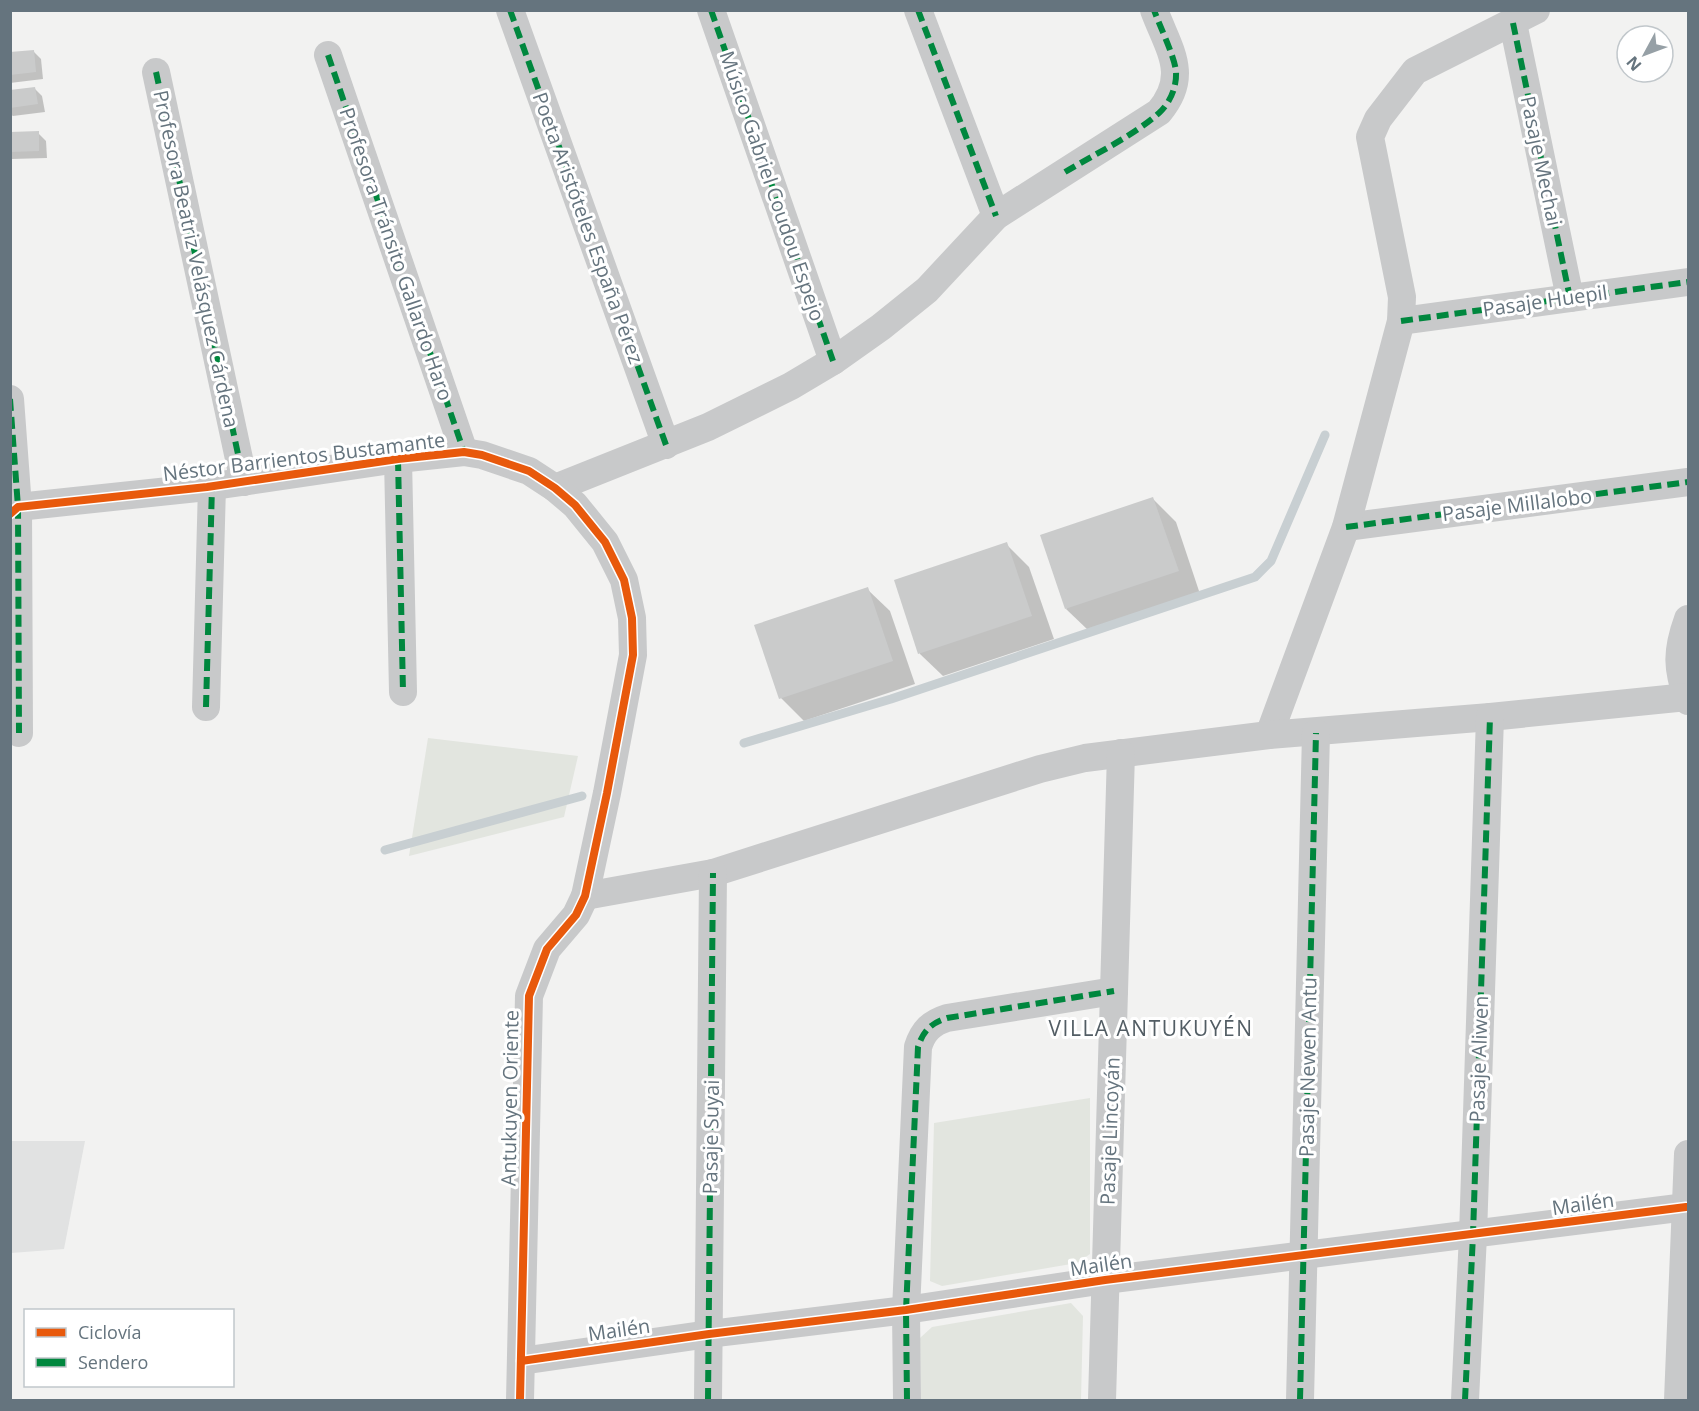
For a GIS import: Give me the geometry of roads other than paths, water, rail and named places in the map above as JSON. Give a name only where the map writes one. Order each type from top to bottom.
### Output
[{"type":"street","name":"Poeta Aristóteles España Pérez","points":[[510,10],[666,445]]},
{"type":"street","name":"Músico Gabriel Coudou Espejo","points":[[711,10],[833,361]]},
{"type":"street","points":[[918,10],[996,216]]},
{"type":"street","points":[[555,488],[666,445],[744,411],[833,361],[927,290],[996,216],[1159,112],[1169,101],[1176,80],[1176,69],[1154,10]]},
{"type":"street","points":[[1269,735],[1346,527],[1401,321],[1402,297],[1370,137],[1378,119],[1415,71],[1525,17]]},
{"type":"street","name":"Pasaje Mechai","points":[[1525,17],[1570,298]]},
{"type":"street","name":"Profesora Tránsito Gallardo Haro","points":[[328,55],[464,452]]},
{"type":"street","name":"Profesora Beatriz Velásquez Cárdena","points":[[156,72],[244,482]]},
{"type":"street","name":"Pasaje Huepil","points":[[1401,321],[1689,282]]},
{"type":"street","points":[[10,399],[19,733]]},
{"type":"street","name":"Néstor Barrientos Bustamante","points":[[13,508],[244,482],[398,459],[464,452],[482,455],[529,471],[575,505],[592,525],[605,542],[624,580],[629,600],[633,638]]},
{"type":"street","points":[[398,459],[403,692]]},
{"type":"street","name":"Pasaje Millalobo","points":[[1346,527],[1689,482]]},
{"type":"street","points":[[206,707],[212,486]]},
{"type":"street","points":[[585,896],[713,873],[1040,769],[1084,758],[1269,735],[1316,733],[1688,699],[1678,664],[1681,638],[1689,619]]},
{"type":"street","name":"Antukuyen Oriente","points":[[520,1401],[529,996],[547,950],[576,915],[585,896],[631,667],[633,638]]},
{"type":"street","name":"Pasaje Aliwen","points":[[1466,1401],[1490,717]]},
{"type":"street","name":"Pasaje Newen Antu","points":[[1300,1401],[1316,733]]},
{"type":"street","name":"Pasaje Lincoyán","points":[[1102,1401],[1121,753]]},
{"type":"street","name":"Pasaje Suyai","points":[[708,1401],[713,873]]},
{"type":"street","points":[[907,1401],[906,1310],[918,1047],[922,1036],[937,1021],[947,1018],[1114,991]]},
{"type":"street","points":[[1678,1401],[1689,1154]]},
{"type":"street","name":"Mailén","points":[[521,1361],[709,1334],[906,1310],[1106,1280],[1686,1207]]},
{"type":"waterway","points":[[744,743],[891,699],[1255,577],[1271,561],[1325,435]]},
{"type":"waterway","points":[[385,850],[582,796]]},
{"type":"district","name":"VILLA ANTUKUYÉN","points":[[1151,1029]]}]
